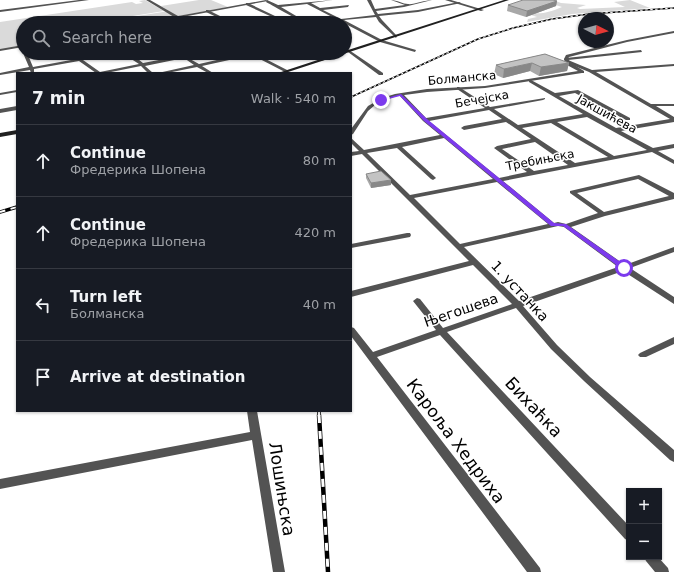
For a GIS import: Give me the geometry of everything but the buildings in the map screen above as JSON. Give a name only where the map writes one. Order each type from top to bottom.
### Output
[{"type":"main road","points":[[481,9],[507,0]]},
{"type":"main road","points":[[352,50],[512,0]]},
{"type":"main road","points":[[283,72],[322,60]]},
{"type":"main road","points":[[0,135],[16,132]]},
{"type":"street","points":[[0,11],[87,0]]},
{"type":"street","points":[[148,0],[175,16]]},
{"type":"street","points":[[279,6],[332,0]]},
{"type":"street","points":[[369,0],[377,16],[396,37]]},
{"type":"street","points":[[393,0],[409,5]]},
{"type":"street","points":[[374,10],[409,5],[430,0]]},
{"type":"street","points":[[447,0],[481,9]]},
{"type":"street","points":[[497,0],[502,2]]},
{"type":"street","points":[[182,16],[265,1],[272,1],[295,16]]},
{"type":"street","points":[[308,3],[332,16]]},
{"type":"street","points":[[352,19],[418,11],[459,3]]},
{"type":"street","points":[[247,4],[273,16]]},
{"type":"street","points":[[320,9],[348,6]]},
{"type":"street","points":[[206,11],[217,16]]},
{"type":"street","points":[[352,26],[381,41],[415,51]]},
{"type":"street","points":[[566,60],[567,56],[570,55],[674,32]]},
{"type":"street","points":[[0,50],[16,48]]},
{"type":"street","points":[[566,60],[641,51]]},
{"type":"street","points":[[352,56],[381,74]]},
{"type":"street","points":[[28,60],[33,72]]},
{"type":"street","points":[[0,74],[80,60],[98,72]]},
{"type":"street","points":[[135,60],[150,72]]},
{"type":"street","points":[[104,72],[166,60]]},
{"type":"street","points":[[189,60],[209,72]]},
{"type":"street","points":[[165,72],[225,60]]},
{"type":"street","points":[[264,60],[286,71]]},
{"type":"street","points":[[566,60],[591,71],[674,120]]},
{"type":"street","points":[[566,60],[582,72]]},
{"type":"street","name":"Болманска","points":[[352,131],[366,109],[388,98],[401,95],[531,81],[591,71],[674,65]]},
{"type":"street","name":"Јакшићева","points":[[531,81],[588,115],[674,162]]},
{"type":"street","points":[[459,88],[573,165]]},
{"type":"street","points":[[0,94],[16,91]]},
{"type":"street","points":[[554,95],[576,92],[628,119]]},
{"type":"street","points":[[401,95],[425,120],[499,179],[553,225]]},
{"type":"street","name":"Бечејска","points":[[425,120],[543,99]]},
{"type":"street","points":[[649,105],[674,105]]},
{"type":"street","points":[[0,111],[16,108]]},
{"type":"street","points":[[517,127],[588,115]]},
{"type":"street","points":[[464,128],[507,120]]},
{"type":"street","points":[[615,130],[674,120]]},
{"type":"street","points":[[552,121],[612,157]]},
{"type":"street","points":[[352,154],[445,136]]},
{"type":"street","points":[[532,173],[497,148],[536,140]]},
{"type":"street","name":"1. устанка","points":[[352,141],[460,246],[518,305],[554,347],[587,379],[674,457]]},
{"type":"street","points":[[398,146],[433,178]]},
{"type":"street","name":"Требињска","points":[[410,197],[650,149],[674,146]]},
{"type":"street","points":[[603,214],[572,192],[639,177],[674,197]]},
{"type":"street","points":[[566,226],[603,214],[674,197]]},
{"type":"street","points":[[460,246],[561,224],[674,301]]},
{"type":"street","points":[[352,246],[407,235]]},
{"type":"street","name":"Његошева","points":[[370,356],[624,268],[674,248]]},
{"type":"street","points":[[352,294],[475,262]]},
{"type":"street","name":"Бихаћка","points":[[417,300],[442,331],[626,532]]},
{"type":"street","name":"Кароља Хедриха","points":[[352,331],[535,572]]},
{"type":"street","points":[[643,355],[674,340]]},
{"type":"street","name":"Лошињска","points":[[252,412],[279,572]]},
{"type":"street","points":[[0,484],[256,435]]},
{"type":"street","points":[[653,560],[663,572]]},
{"type":"shaded area","points":[[145,0],[164,11],[133,16],[40,16],[132,2],[136,4],[143,3],[139,1]]},
{"type":"shaded area","points":[[199,0],[211,0],[228,7],[178,16],[137,16],[169,11],[161,6]]},
{"type":"shaded area","points":[[540,0],[553,0],[561,3],[586,5],[577,8],[580,9],[625,7],[614,2],[630,0],[650,8],[578,12],[578,14],[527,22],[528,19],[537,17],[513,9],[543,13],[562,7]]},
{"type":"shaded area","points":[[16,20],[16,47],[0,50],[0,22]]},
{"type":"railway","points":[[352,97],[478,39],[513,28],[552,19],[589,14],[674,8]]},
{"type":"railway","points":[[0,212],[16,207]]},
{"type":"railway","points":[[319,415],[328,572]]},
{"type":"route","points":[[381,100],[401,95],[425,120],[499,179],[553,225],[564,225],[624,268]]}]
